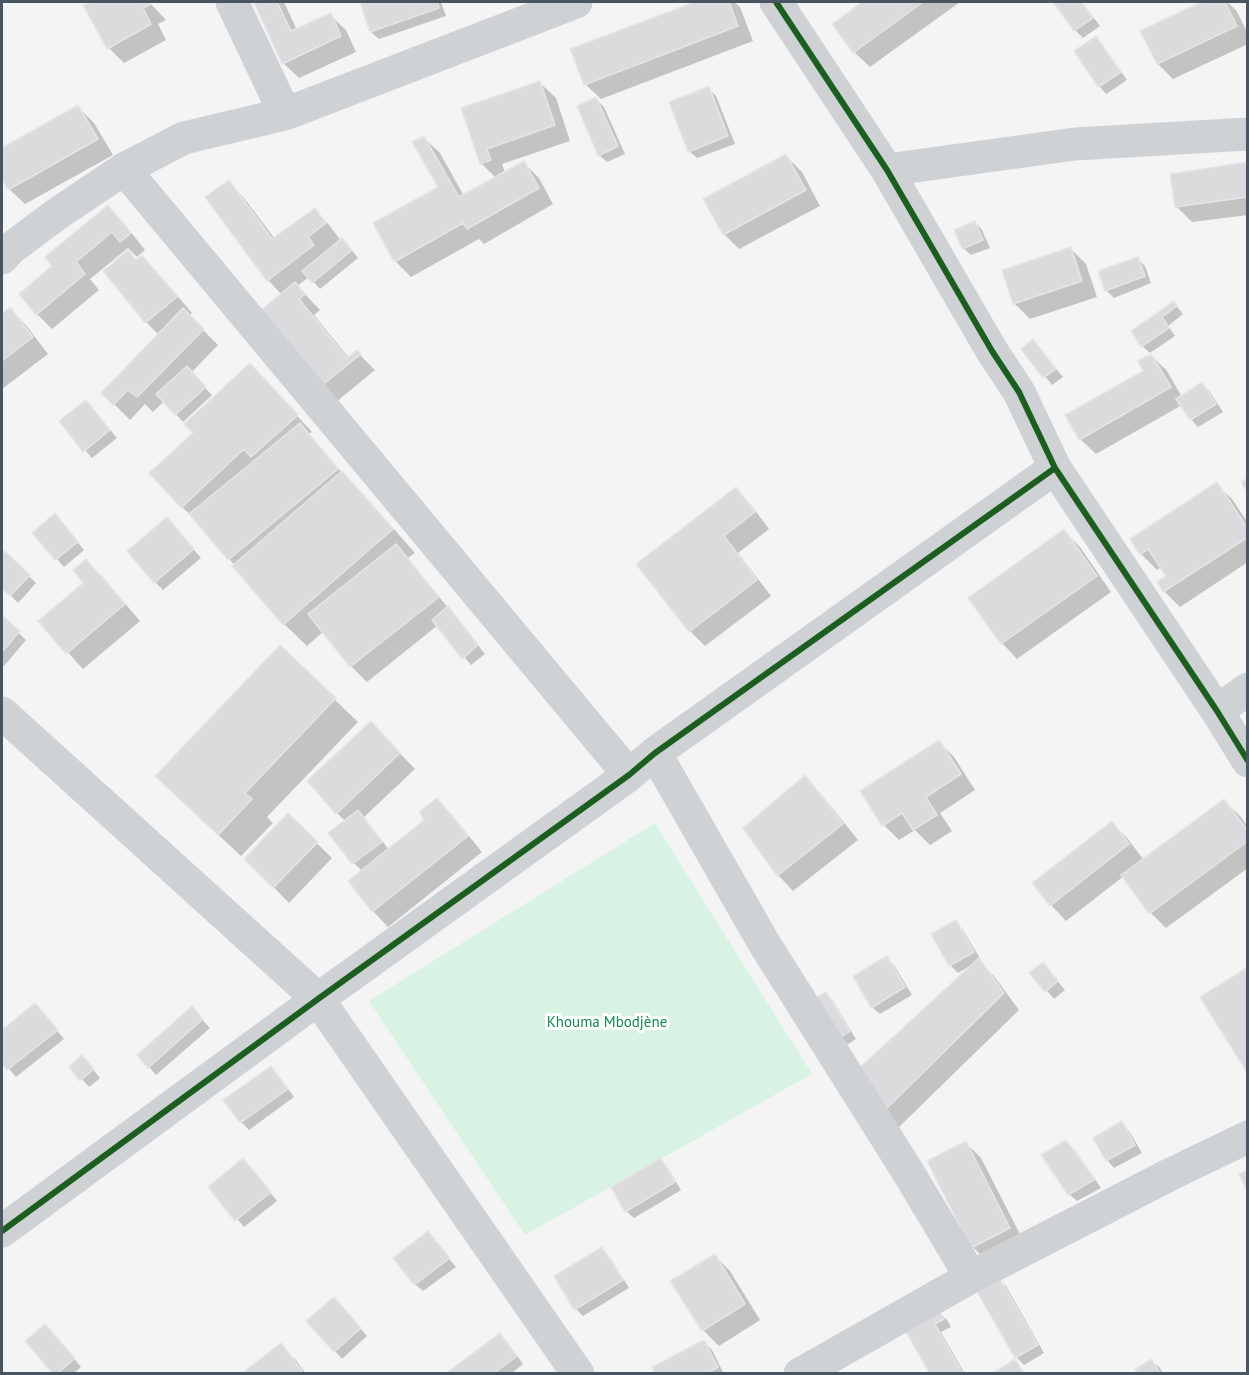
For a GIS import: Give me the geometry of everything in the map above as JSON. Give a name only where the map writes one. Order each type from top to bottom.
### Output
[{"type":"street","points":[[232,2],[285,114]]},
{"type":"street","points":[[2,258],[10,249],[57,214],[124,169],[184,138],[285,114],[576,2]]},
{"type":"street","points":[[776,2],[886,170],[992,351],[1019,392],[1054,468],[1248,761]]},
{"type":"street","points":[[886,170],[1076,144],[1248,134]]},
{"type":"street","points":[[124,169],[629,775]]},
{"type":"street","points":[[2,1230],[629,775],[655,753],[1054,468]]},
{"type":"street","points":[[1217,711],[1248,689]]},
{"type":"street","points":[[2,713],[318,999],[578,1374]]},
{"type":"street","points":[[655,753],[764,943],[971,1277]]},
{"type":"street","points":[[800,1374],[971,1277],[1248,1137]]},
{"type":"green space","name":"Khouma Mbodjène","points":[[655,823],[812,1074],[525,1235],[369,1001]]},
{"type":"building","points":[[91,2],[137,2],[138,5],[150,2],[151,4],[143,8],[151,24],[107,49],[83,5]]},
{"type":"building","points":[[254,2],[277,2],[291,31],[331,13],[341,36],[282,64]]},
{"type":"building","points":[[360,2],[437,2],[439,8],[370,32]]},
{"type":"building","points":[[695,2],[729,2],[738,26],[584,85],[570,49]]},
{"type":"building","points":[[862,2],[923,2],[853,53],[832,24]]},
{"type":"building","points":[[1053,2],[1081,2],[1093,18],[1074,31]]},
{"type":"building","points":[[1201,2],[1225,2],[1237,26],[1157,64],[1140,31]]},
{"type":"building","points":[[1096,36],[1121,72],[1098,87],[1074,51]]},
{"type":"building","points":[[540,81],[555,125],[487,149],[491,160],[480,164],[461,108]]},
{"type":"building","points":[[709,86],[728,136],[688,152],[669,102]]},
{"type":"building","points":[[596,97],[618,146],[598,156],[577,106]]},
{"type":"building","points":[[78,105],[98,139],[8,190],[2,178],[2,148]]},
{"type":"building","points":[[424,136],[459,197],[524,161],[539,188],[467,229],[463,223],[394,262],[373,223],[438,187],[412,142]]},
{"type":"building","points":[[786,154],[806,190],[723,235],[703,199]]},
{"type":"building","points":[[1248,162],[1248,197],[1175,207],[1170,174]]},
{"type":"building","points":[[229,180],[272,239],[315,208],[326,223],[308,237],[314,245],[267,281],[205,197]]},
{"type":"building","points":[[108,205],[131,233],[120,242],[112,232],[76,262],[85,274],[36,315],[19,294],[52,266],[45,257]]},
{"type":"building","points":[[975,221],[983,240],[962,249],[954,230]]},
{"type":"building","points":[[342,238],[352,250],[312,283],[302,271]]},
{"type":"building","points":[[1071,247],[1082,281],[1013,304],[1002,270]]},
{"type":"building","points":[[128,250],[136,260],[142,255],[177,297],[145,323],[103,271]]},
{"type":"building","points":[[1138,257],[1145,276],[1105,291],[1098,271]]},
{"type":"building","points":[[295,282],[305,294],[299,299],[347,358],[357,350],[361,354],[320,387],[259,312]]},
{"type":"building","points":[[1174,301],[1177,306],[1162,317],[1169,328],[1141,347],[1131,331]]},
{"type":"building","points":[[10,307],[33,337],[2,361],[2,314]]},
{"type":"building","points":[[183,308],[204,329],[137,397],[128,390],[113,405],[101,393]]},
{"type":"building","points":[[1033,339],[1056,369],[1043,378],[1021,349]]},
{"type":"building","points":[[1151,354],[1171,387],[1079,440],[1065,415],[1143,371],[1138,361]]},
{"type":"building","points":[[250,363],[298,415],[251,457],[244,449],[181,508],[149,473],[193,433],[184,424]]},
{"type":"building","points":[[187,366],[206,387],[175,415],[156,394]]},
{"type":"building","points":[[1202,382],[1216,404],[1190,420],[1176,399]]},
{"type":"building","points":[[86,400],[110,430],[83,452],[59,421]]},
{"type":"building","points":[[300,423],[338,469],[228,560],[189,514]]},
{"type":"building","points":[[342,471],[393,529],[283,625],[232,566]]},
{"type":"building","points":[[1248,478],[1248,493],[1241,482]]},
{"type":"building","points":[[1217,482],[1248,529],[1248,537],[1163,592],[1157,582],[1166,576],[1148,549],[1140,555],[1130,539]]},
{"type":"building","points":[[736,487],[755,512],[724,536],[757,580],[689,632],[636,564]]},
{"type":"building","points":[[55,513],[78,542],[55,560],[32,533]]},
{"type":"building","points":[[167,517],[194,549],[154,583],[127,551]]},
{"type":"building","points":[[1064,529],[1097,576],[1001,644],[968,598]]},
{"type":"building","points":[[396,544],[439,597],[350,667],[308,614]]},
{"type":"building","points":[[5,551],[30,575],[10,596],[2,589],[2,554]]},
{"type":"building","points":[[86,559],[125,604],[66,654],[38,621],[83,583],[73,570]]},
{"type":"building","points":[[448,606],[478,645],[462,659],[432,620]]},
{"type":"building","points":[[2,615],[20,631],[2,652]]},
{"type":"building","points":[[280,645],[336,698],[245,793],[252,799],[218,835],[155,776]]},
{"type":"building","points":[[371,721],[400,753],[336,814],[307,781]]},
{"type":"building","points":[[939,740],[961,774],[926,797],[937,815],[913,830],[902,813],[882,826],[860,791]]},
{"type":"building","points":[[805,775],[843,824],[777,876],[743,828]]},
{"type":"building","points":[[437,798],[468,836],[372,912],[348,881],[424,820],[419,812]]},
{"type":"building","points":[[1224,799],[1248,831],[1248,841],[1149,914],[1121,875]]},
{"type":"building","points":[[358,810],[382,842],[352,864],[328,833]]},
{"type":"building","points":[[288,813],[318,842],[273,888],[244,859]]},
{"type":"building","points":[[1112,821],[1129,844],[1050,906],[1032,883]]},
{"type":"building","points":[[956,920],[974,952],[949,966],[931,934]]},
{"type":"building","points":[[887,956],[905,987],[871,1008],[853,976]]},
{"type":"building","points":[[979,958],[1004,993],[882,1113],[855,1072]]},
{"type":"building","points":[[1043,962],[1058,981],[1045,992],[1029,973]]},
{"type":"building","points":[[1248,967],[1248,1074],[1200,997]]},
{"type":"building","points":[[826,992],[850,1031],[832,1043],[808,1003]]},
{"type":"building","points":[[35,1003],[58,1030],[7,1070],[2,1063],[2,1030]]},
{"type":"building","points":[[192,1006],[203,1019],[148,1068],[137,1055]]},
{"type":"building","points":[[82,1055],[94,1069],[80,1081],[69,1067]]},
{"type":"building","points":[[271,1066],[288,1089],[240,1123],[223,1100]]},
{"type":"building","points":[[1122,1121],[1135,1145],[1106,1161],[1093,1138]]},
{"type":"building","points":[[1066,1140],[1095,1179],[1068,1195],[1041,1155]]},
{"type":"building","points":[[966,1141],[1010,1228],[971,1248],[927,1161]]},
{"type":"building","points":[[243,1158],[271,1192],[235,1221],[208,1187]]},
{"type":"building","points":[[661,1158],[675,1182],[625,1212],[611,1187]]},
{"type":"building","points":[[1248,1170],[1248,1193],[1239,1174]]},
{"type":"building","points":[[428,1231],[450,1258],[414,1285],[393,1258]]},
{"type":"building","points":[[602,1247],[623,1280],[574,1310],[554,1276]]},
{"type":"building","points":[[715,1254],[745,1304],[702,1331],[670,1281]]},
{"type":"building","points":[[999,1277],[1038,1345],[1015,1358],[976,1290]]},
{"type":"building","points":[[334,1297],[361,1328],[334,1352],[306,1321]]},
{"type":"building","points":[[939,1310],[944,1319],[935,1324],[963,1374],[930,1374],[905,1330]]},
{"type":"building","points":[[45,1324],[75,1358],[57,1374],[53,1374],[25,1341]]},
{"type":"building","points":[[500,1333],[517,1356],[493,1374],[445,1374]]},
{"type":"building","points":[[704,1340],[718,1367],[706,1374],[655,1374],[652,1367]]},
{"type":"building","points":[[281,1343],[302,1371],[298,1374],[241,1374]]},
{"type":"building","points":[[1015,1359],[1024,1374],[992,1374]]},
{"type":"building","points":[[1152,1359],[1160,1374],[1138,1374],[1135,1369]]},
{"type":"cycle path","points":[[776,2],[887,170],[992,351],[1019,392],[1055,468],[1248,761]]},
{"type":"cycle path","points":[[2,1231],[629,775],[655,753],[1055,468]]}]
